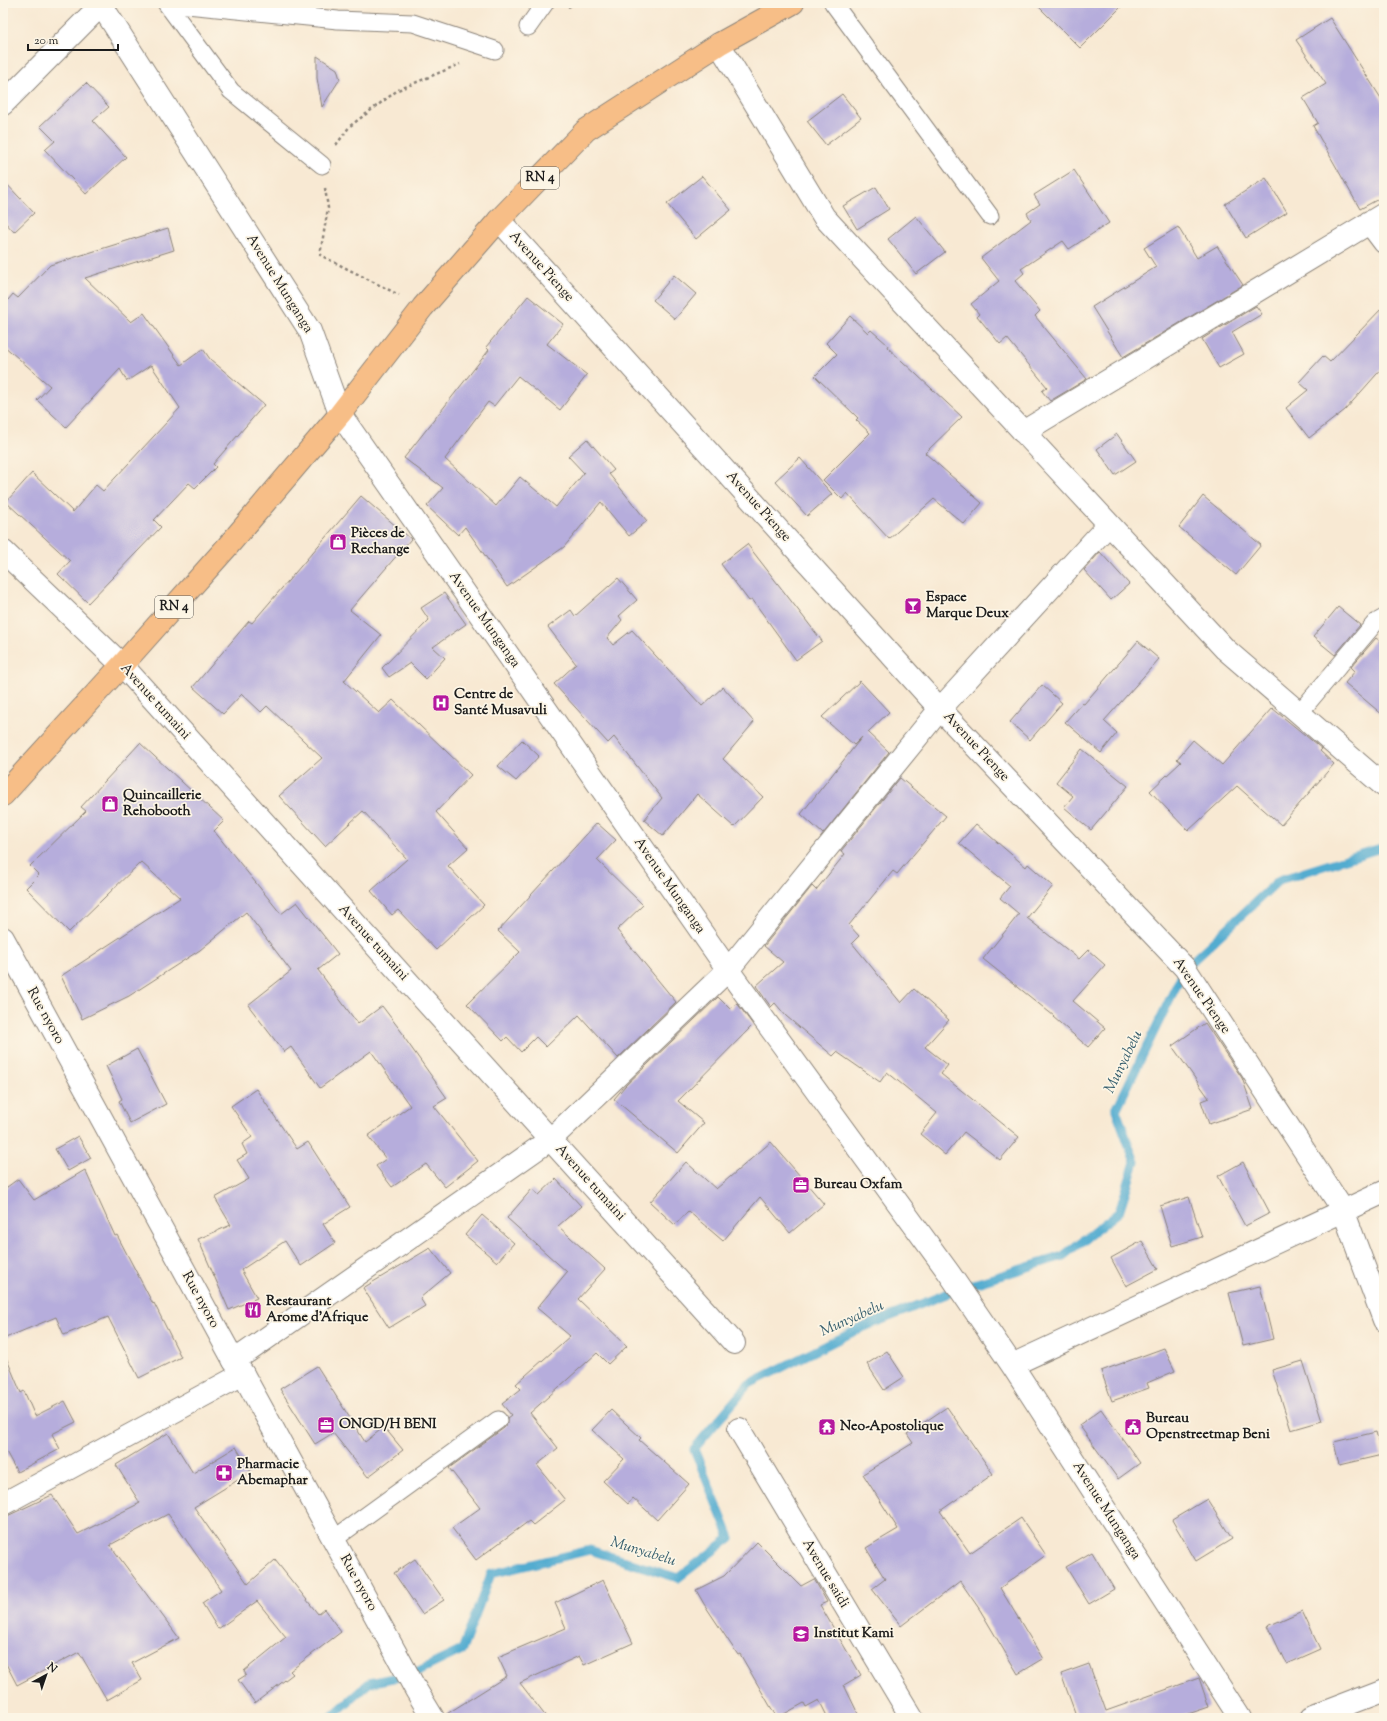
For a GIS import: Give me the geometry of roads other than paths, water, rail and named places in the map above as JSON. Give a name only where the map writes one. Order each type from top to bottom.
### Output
[{"type":"highway","name":"RN 4","points":[[3,796],[227,547],[340,414],[423,307],[499,220],[586,130],[719,44],[793,3]]},
{"type":"street","points":[[3,104],[100,4]]},
{"type":"street","name":"Avenue Munganga","points":[[100,4],[310,331],[340,414],[728,970],[949,1273],[1012,1365],[1240,1718]]},
{"type":"street","points":[[719,44],[824,217],[1225,649],[1300,712],[1384,786]]},
{"type":"street","points":[[1023,432],[1377,218],[1384,242]]},
{"type":"street","name":"Avenue Pienge","points":[[499,220],[940,709],[1185,968],[1343,1210],[1384,1320]]},
{"type":"street","points":[[3,1504],[239,1368],[551,1139],[728,970],[940,709],[1109,524]]},
{"type":"street","name":"Avenue tumaini","points":[[3,551],[122,665],[734,1343]]},
{"type":"street","name":"Rue nyoro","points":[[3,938],[401,1660],[416,1690],[433,1718]]},
{"type":"street","points":[[1012,1365],[1384,1192]]},
{"type":"street","name":"Avenue saidi","points":[[739,1429],[912,1718]]},
{"type":"street","points":[[1311,1718],[1384,1690]]},
{"type":"lane","points":[[167,3],[338,20],[413,24],[495,50]]},
{"type":"lane","points":[[167,3],[231,91],[322,165]]},
{"type":"lane","points":[[528,26],[545,3]]},
{"type":"lane","points":[[833,3],[990,216]]},
{"type":"lane","points":[[1300,712],[1375,623],[1384,618]]},
{"type":"lane","points":[[334,1539],[498,1420]]},
{"type":"waterway","name":"Munyabelu","points":[[330,1718],[369,1683],[412,1674],[462,1650],[491,1574],[590,1550],[678,1578],[730,1538],[694,1449],[749,1384],[859,1329],[961,1288],[1063,1256],[1119,1212],[1135,1162],[1116,1110],[1185,968],[1279,880],[1384,847]]},
{"type":"place","name":"Pièces de Rechange","points":[[338,542]]},
{"type":"place","name":"Espace Marque Deux","points":[[913,606]]},
{"type":"place","name":"Centre de Santé Musavuli","points":[[441,703]]},
{"type":"place","name":"Quincaillerie Rehobooth","points":[[110,804]]},
{"type":"place","name":"Bureau Oxfam","points":[[801,1185]]},
{"type":"place","name":"Restaurant Arome d'Afrique","points":[[253,1310]]},
{"type":"place","name":"ONGD/H BENI","points":[[326,1425]]},
{"type":"place","name":"Neo-Apostolique","points":[[827,1427]]},
{"type":"place","name":"Bureau Openstreetmap Beni","points":[[1133,1427]]},
{"type":"place","name":"Pharmacie Abemaphar","points":[[224,1473]]},
{"type":"place","name":"Institut Kami","points":[[801,1634]]}]
